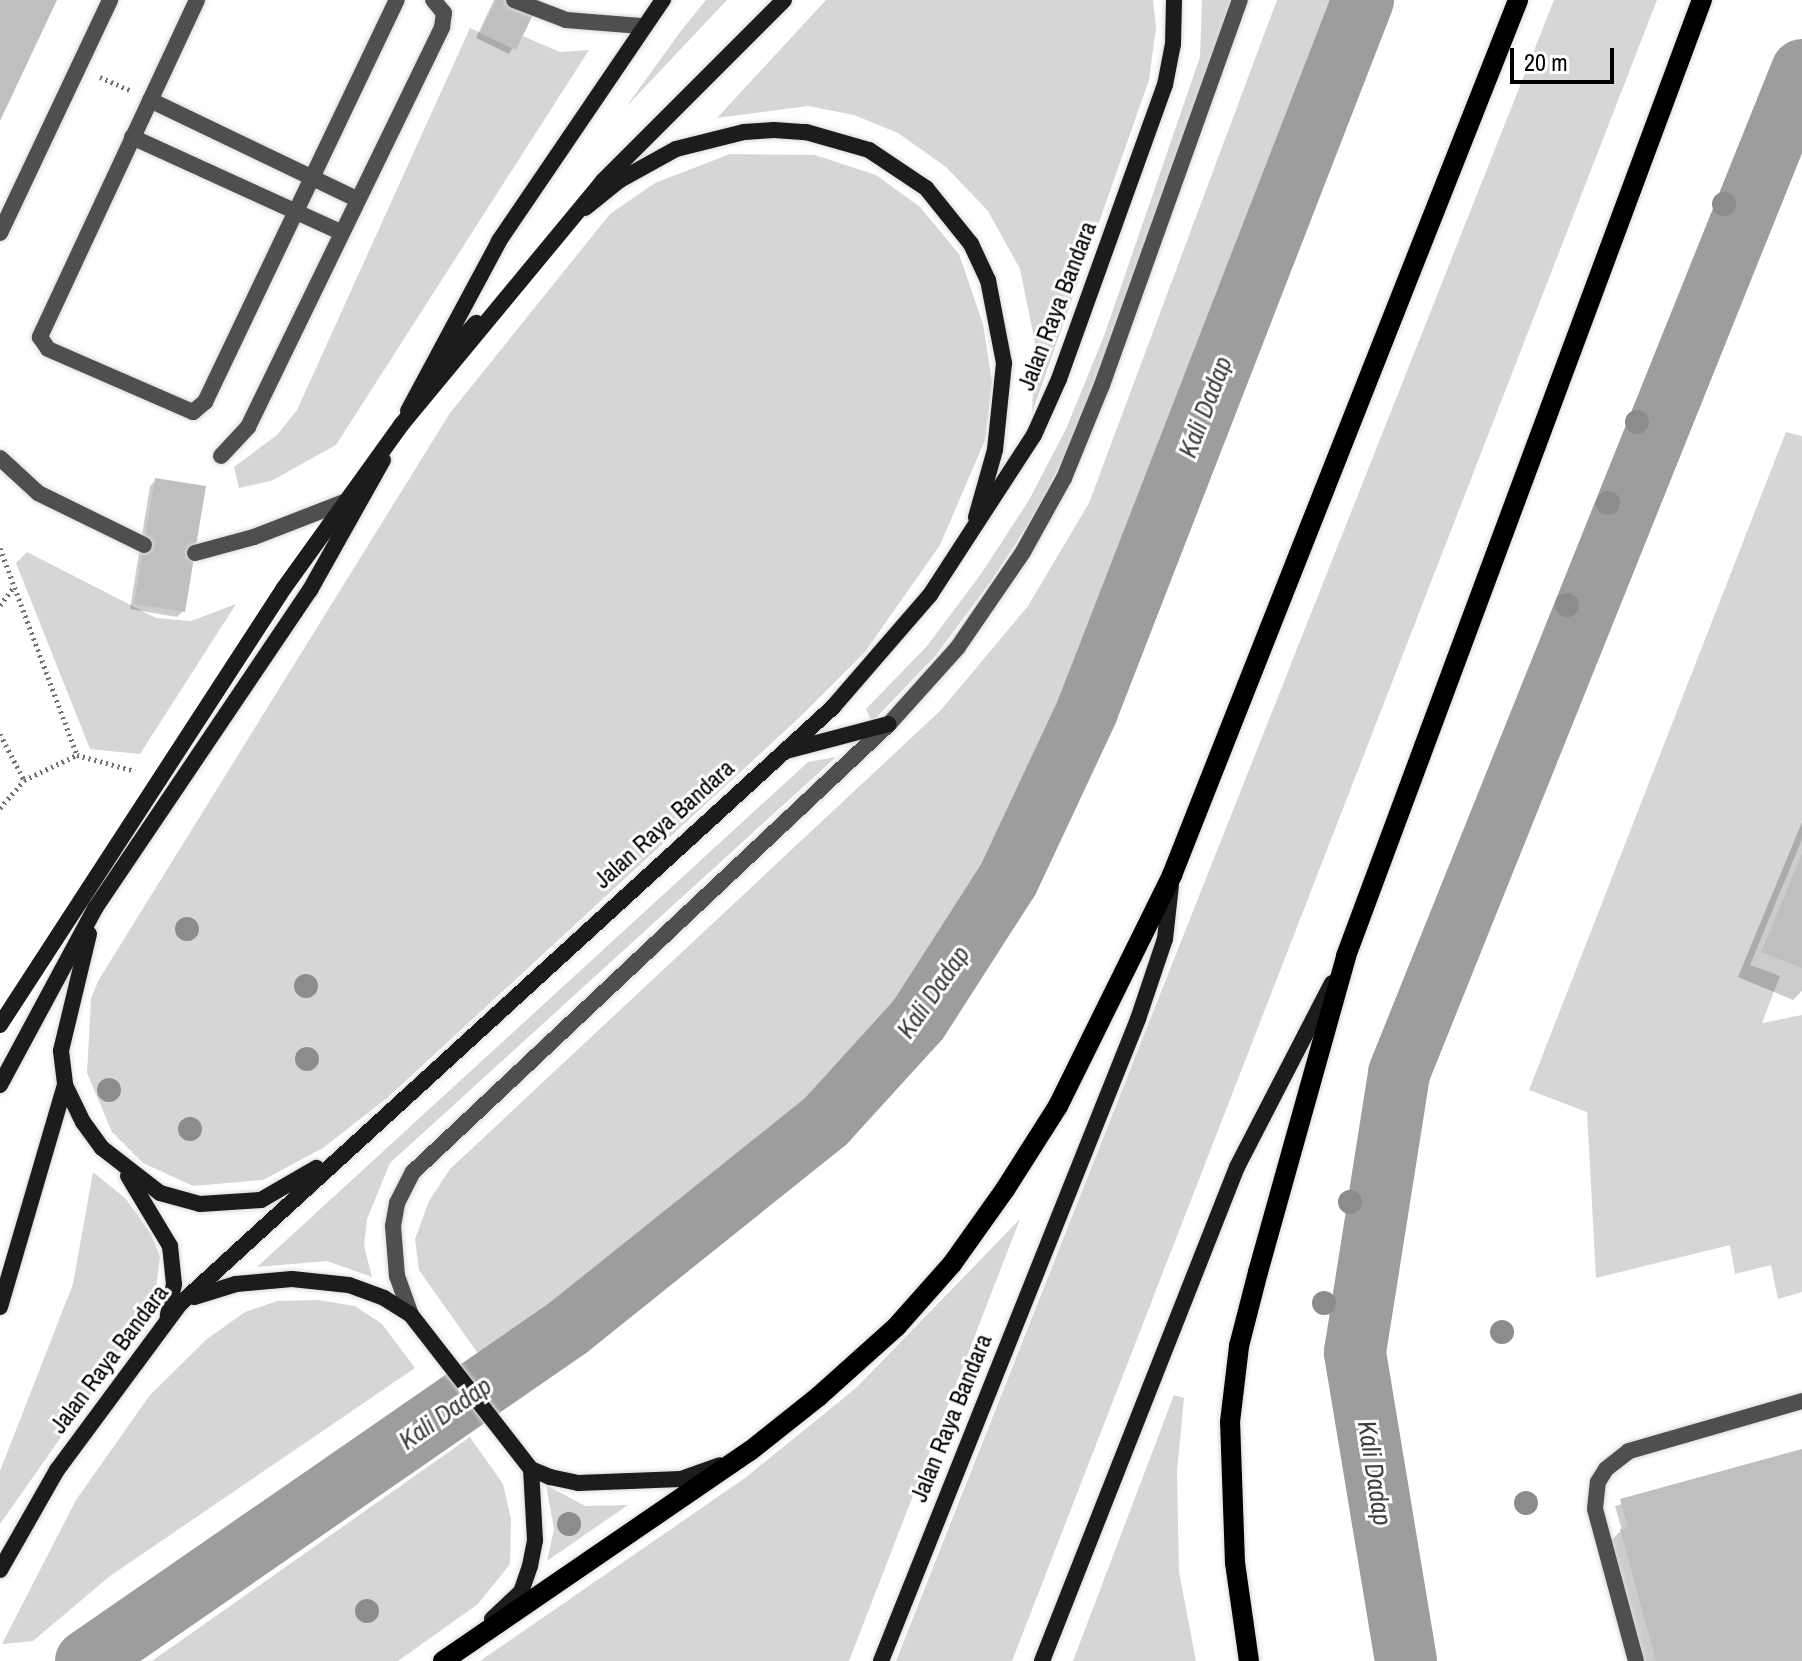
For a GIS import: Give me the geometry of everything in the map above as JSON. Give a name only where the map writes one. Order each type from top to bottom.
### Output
[{"type":"main road","name":"Jalan Raya Bandara","points":[[443,1661],[750,1451],[897,1326],[952,1264],[1058,1106],[1172,875],[1518,0]]},
{"type":"main road","points":[[1249,1661],[1235,1563],[1230,1422],[1239,1346],[1346,956],[1702,0]]},
{"type":"street","points":[[0,1085],[96,907],[310,590],[365,495],[499,241],[641,26],[663,0]]},
{"type":"street","points":[[0,1025],[275,600],[402,424],[603,181],[784,0]]},
{"type":"street","name":"Jalan Raya Bandara","points":[[0,1570],[57,1470],[180,1304],[783,752],[876,663],[970,538],[1034,435],[1059,379],[1165,85],[1173,44],[1174,0]]},
{"type":"street","points":[[423,382],[553,241],[620,180],[676,149],[744,132],[806,132],[839,140],[869,150],[926,188],[964,234],[988,280],[1004,363],[1003,403],[970,538]]},
{"type":"street","points":[[783,752],[889,724]]},
{"type":"street","name":"Jalan Raya Bandara","points":[[881,1661],[1138,1019],[1165,939],[1172,875]]},
{"type":"street","points":[[96,907],[61,1051],[65,1085],[83,1122],[125,1170],[170,1246],[174,1284],[166,1325]]},
{"type":"street","points":[[1042,1661],[1237,1167],[1346,956]]},
{"type":"street","points":[[0,1307],[65,1085]]},
{"type":"street","points":[[125,1170],[178,1200],[238,1205],[299,1181],[370,1131]]},
{"type":"street","points":[[180,1304],[236,1284],[292,1279],[349,1285],[416,1321],[526,1463],[535,1540],[521,1592],[462,1647]]},
{"type":"street","points":[[526,1463],[578,1483],[681,1479],[750,1451]]},
{"type":"lane","points":[[0,233],[110,0]]},
{"type":"lane","points":[[197,0],[40,337],[48,349],[185,410],[200,409],[397,0]]},
{"type":"lane","points":[[221,456],[248,427],[442,27],[444,13],[433,0]]},
{"type":"lane","points":[[514,0],[566,20],[641,26]]},
{"type":"lane","points":[[416,1321],[397,1276],[393,1226],[397,1203],[413,1172],[889,724],[958,647],[1023,552],[1064,478],[1240,0]]},
{"type":"lane","points":[[150,100],[357,199]]},
{"type":"lane","points":[[132,137],[340,232]]},
{"type":"lane","points":[[0,458],[38,493],[144,545]]},
{"type":"lane","points":[[195,553],[254,537],[365,495]]},
{"type":"lane","points":[[1636,1661],[1595,1509],[1598,1482],[1606,1469],[1629,1451],[1802,1401]]},
{"type":"path","points":[[79,67],[150,100]]},
{"type":"path","points":[[0,548],[77,755]]},
{"type":"path","points":[[0,605],[14,587]]},
{"type":"path","points":[[0,734],[24,780]]},
{"type":"path","points":[[0,808],[24,780],[77,755],[182,783]]},
{"type":"shaded area","points":[[706,0],[727,0],[626,107],[680,32]]},
{"type":"shaded area","points":[[826,0],[1153,0],[1156,27],[1149,80],[1032,413],[1035,343],[1020,269],[988,211],[946,167],[898,133],[854,115],[808,106],[717,118]]},
{"type":"shaded area","points":[[1202,0],[1235,0],[1114,340],[1076,431],[1038,509],[991,581],[936,655],[872,722],[866,709],[927,646],[981,574],[1029,500],[1066,429],[1104,336],[1200,57]]},
{"type":"shaded area","points":[[1277,0],[1354,0],[1079,709],[1002,873],[911,1014],[819,1112],[568,1310],[486,1365],[419,1270],[415,1239],[429,1201],[450,1169],[941,710],[1028,606],[1089,503]]},
{"type":"shaded area","points":[[1554,0],[1657,0],[1012,1661],[896,1661]]},
{"type":"shaded area","points":[[470,28],[516,49],[523,36],[560,52],[589,50],[336,445],[271,481],[239,488],[234,467],[277,435],[297,410]]},
{"type":"shaded area","points":[[730,154],[815,155],[876,175],[920,207],[959,254],[983,324],[992,382],[985,440],[940,545],[865,652],[800,717],[387,1098],[323,1148],[263,1180],[193,1186],[143,1163],[112,1132],[87,1073],[91,999],[98,981],[450,413],[610,214],[655,183]]},
{"type":"shaded area","points":[[1786,432],[1802,436],[1802,839],[1750,965],[1780,976],[1762,1023],[1802,1015],[1802,1292],[1778,1299],[1771,1265],[1735,1274],[1730,1245],[1596,1278],[1587,1112],[1529,1090]]},
{"type":"shaded area","points":[[27,552],[156,618],[191,621],[236,604],[140,754],[90,749],[16,563]]},
{"type":"shaded area","points":[[836,757],[390,1163],[367,1219],[364,1246],[372,1277],[327,1261],[257,1267],[808,762]]},
{"type":"shaded area","points":[[93,1172],[126,1199],[151,1234],[160,1257],[154,1305],[0,1524],[0,1471],[73,1284]]},
{"type":"shaded area","points":[[1020,1219],[849,1661],[480,1661],[745,1478],[856,1388]]},
{"type":"shaded area","points":[[318,1300],[355,1306],[382,1324],[415,1368],[110,1576],[33,1641],[2,1644],[76,1500],[150,1395],[207,1339],[245,1312],[277,1301]]},
{"type":"shaded area","points":[[1174,1395],[1184,1398],[1177,1471],[1179,1572],[1196,1661],[1073,1661]]},
{"type":"shaded area","points":[[470,1437],[503,1484],[511,1519],[510,1564],[478,1604],[398,1661],[152,1661]]},
{"type":"shaded area","points":[[546,1485],[585,1506],[628,1505],[547,1561],[554,1529]]},
{"type":"building","points":[[0,0],[57,0],[0,121]]},
{"type":"building","points":[[496,0],[540,0],[516,50],[480,33]]},
{"type":"building","points":[[155,478],[206,486],[185,612],[134,604]]},
{"type":"building","points":[[1802,854],[1802,968],[1761,952]]},
{"type":"building","points":[[1802,1449],[1802,1661],[1656,1661],[1620,1529],[1628,1527],[1620,1499]]},
{"type":"waterway","name":"Kali Dadap","points":[[86,1661],[569,1327],[826,1121],[918,1020],[1008,880],[1087,711],[1363,0]]},
{"type":"waterway","name":"Kali Dadap","points":[[1406,1661],[1355,1352],[1399,1073],[1802,70]]}]
